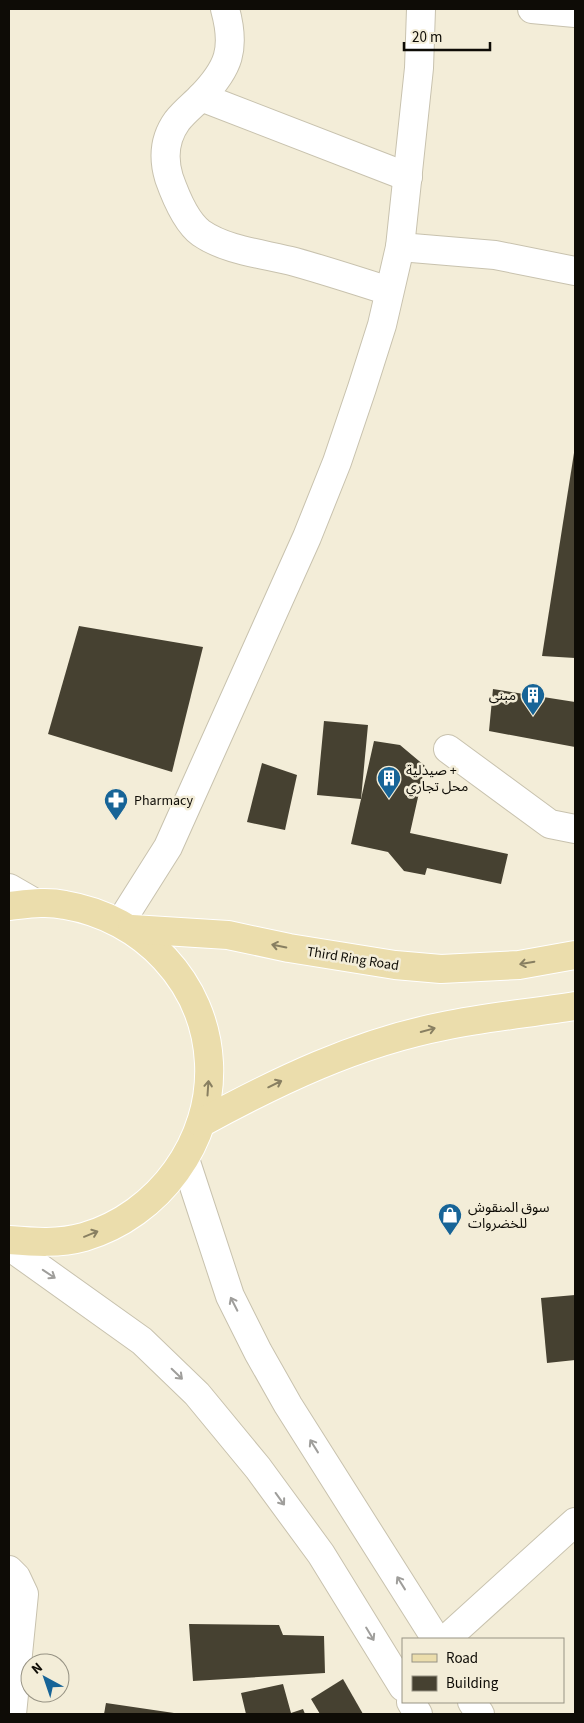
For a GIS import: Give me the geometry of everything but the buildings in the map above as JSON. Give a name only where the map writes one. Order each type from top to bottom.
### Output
[{"type":"main road","points":[[9,1240],[40,1243],[84,1237],[124,1220],[158,1194],[185,1159],[201,1123],[208,1093],[209,1062],[204,1031],[194,1002],[179,976],[164,958],[126,926],[83,909],[64,904],[22,904]]},
{"type":"main road","name":"Third Ring Road","points":[[126,926],[228,934],[290,948],[395,965],[441,969],[519,965],[575,955]]},
{"type":"main road","points":[[201,1123],[304,1070],[365,1047],[443,1026],[575,1006]]},
{"type":"street","points":[[225,9],[231,44],[227,63],[222,73],[201,97],[176,121],[167,138],[164,162],[187,217],[200,233],[224,244],[296,262],[389,291]]},
{"type":"street","points":[[126,926],[168,847],[307,537],[337,462],[362,388],[382,325],[400,247],[420,68],[421,9]]},
{"type":"street","points":[[532,9],[575,13]]},
{"type":"street","points":[[201,97],[408,177]]},
{"type":"street","points":[[400,247],[495,255],[575,271]]},
{"type":"street","points":[[448,749],[550,824],[575,829]]},
{"type":"street","points":[[9,888],[22,904]]},
{"type":"street","points":[[185,1159],[230,1296],[258,1352],[293,1413],[435,1638]]},
{"type":"street","points":[[9,1246],[142,1341],[197,1394],[258,1468],[321,1554],[402,1686]]},
{"type":"street","points":[[447,1638],[575,1522]]},
{"type":"street","points":[[9,1570],[16,1577],[24,1594],[12,1714]]},
{"type":"street","points":[[473,1703],[480,1714]]},
{"type":"place","name":"مبنى","points":[[533,716]]},
{"type":"place","name":"صيدلية + محل تجاري","points":[[389,799]]},
{"type":"place","name":"Pharmacy","points":[[116,821]]},
{"type":"place","name":"سوق المنقوش للخضروات","points":[[450,1236]]}]
